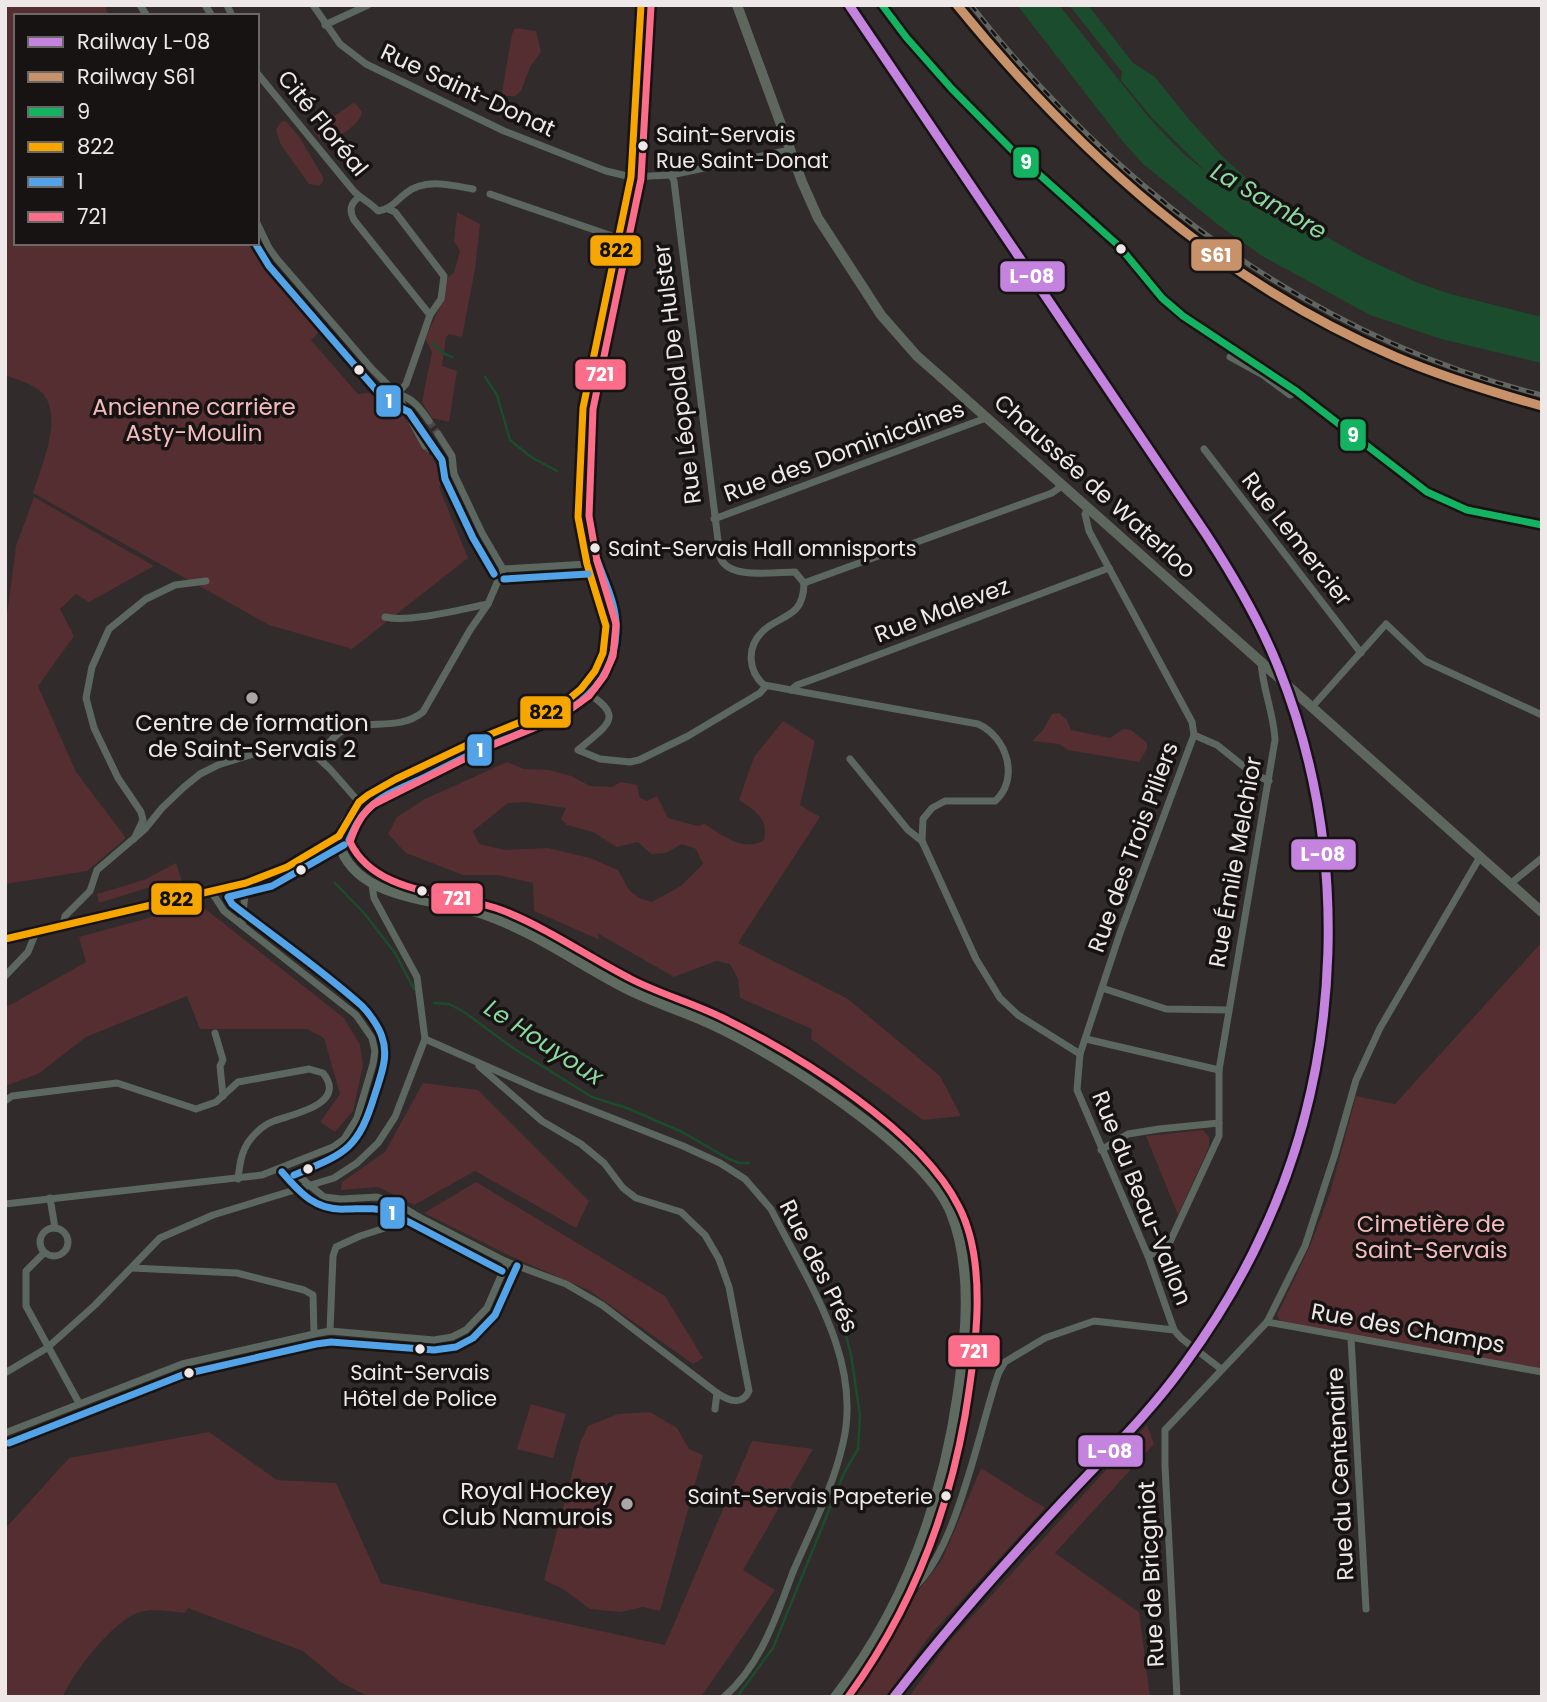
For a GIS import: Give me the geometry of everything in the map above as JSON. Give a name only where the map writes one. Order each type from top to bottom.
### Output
[{"type":"main road","points":[[641,5],[631,177],[583,408],[578,517],[587,564],[606,633],[603,653],[595,671],[581,690],[553,709],[396,779],[359,802],[339,836],[340,848],[348,862],[372,885],[481,913],[527,932],[629,990],[710,1023],[748,1042],[876,1129],[920,1170],[941,1195],[956,1231],[965,1280],[962,1358],[953,1423],[931,1513],[911,1568],[871,1647],[835,1697]]},
{"type":"main road","name":"Chaussée de Waterloo","points":[[737,5],[818,218],[881,316],[917,356],[1542,912]]},
{"type":"main road","points":[[882,5],[951,88],[1013,151],[1119,246],[1168,303],[1189,320],[1296,391],[1417,486],[1434,496],[1467,510],[1542,525]]},
{"type":"main road","points":[[5,939],[246,883],[287,867],[339,836]]},
{"type":"street","name":"Rue Saint-Donat","points":[[313,5],[340,44],[366,64],[504,131],[606,171],[631,177],[671,174],[790,150]]},
{"type":"street","points":[[325,25],[368,5]]},
{"type":"street","name":"Cité Floréal","points":[[259,75],[359,197],[369,200],[378,211],[388,209],[395,212],[444,276],[441,299],[430,315],[406,384],[397,394]]},
{"type":"street","name":"Rue Léopold De Hulster","points":[[671,174],[720,557],[727,568],[735,572],[795,572],[804,583]]},
{"type":"street","points":[[388,209],[423,183],[473,189]]},
{"type":"street","points":[[490,194],[618,238]]},
{"type":"street","name":"Cité Floréal","points":[[359,197],[351,206],[354,220],[430,315]]},
{"type":"street","points":[[259,227],[277,259],[397,394],[425,446]]},
{"type":"street","points":[[1230,357],[1263,375],[1290,395],[1296,391]]},
{"type":"street","points":[[397,394],[417,404],[429,421]]},
{"type":"street","name":"Rue des Dominicaines","points":[[714,520],[986,418]]},
{"type":"street","points":[[438,434],[452,456],[454,474],[482,533],[503,569]]},
{"type":"street","name":"Rue Lemercier","points":[[1204,449],[1361,653]]},
{"type":"street","points":[[436,456],[454,474]]},
{"type":"street","points":[[922,841],[923,819],[932,808],[945,801],[995,801],[1002,794],[1006,787],[1006,754],[993,733],[978,724],[766,686],[752,671],[754,643],[763,631],[796,608],[804,595],[804,583],[1052,493],[1063,485]]},
{"type":"street","name":"Rue des Trois Piliers","points":[[1080,1054],[1120,933],[1194,735],[1192,722],[1089,531],[1085,514],[1088,508]]},
{"type":"street","points":[[503,569],[587,564]]},
{"type":"street","name":"Rue Malevez","points":[[791,691],[797,685],[1109,568]]},
{"type":"street","points":[[318,758],[343,731],[414,720],[423,712],[488,604],[503,569]]},
{"type":"street","points":[[134,839],[143,820],[94,729],[86,698],[92,667],[109,629],[146,599],[175,585],[206,581]]},
{"type":"street","points":[[385,617],[393,619],[426,615],[488,604]]},
{"type":"street","points":[[1312,707],[1386,624],[1425,661],[1542,715]]},
{"type":"street","name":"Rue Émile Melchior","points":[[1148,1256],[1168,1246],[1219,1136],[1219,1070],[1275,740],[1275,722],[1262,677],[1261,660]]},
{"type":"street","points":[[581,690],[602,702],[609,715],[604,728],[578,750],[600,759],[630,762],[688,736],[760,693],[766,686]]},
{"type":"street","points":[[1194,735],[1217,745],[1252,773],[1269,781]]},
{"type":"street","points":[[63,925],[65,916],[90,891],[97,870],[134,839],[184,787],[200,774],[218,765],[279,746],[291,745],[318,758],[359,802]]},
{"type":"street","points":[[850,758],[908,830],[922,841],[976,958],[1000,998],[1017,1015],[1080,1054]]},
{"type":"street","name":"Rue de Bricgniot","points":[[1177,1697],[1165,1480],[1165,1430],[1218,1366],[1267,1322],[1305,1246],[1356,1080],[1380,1028],[1480,857]]},
{"type":"street","points":[[1510,884],[1542,858]]},
{"type":"street","points":[[242,925],[246,883]]},
{"type":"street","points":[[5,1373],[47,1348],[95,1305],[160,1238],[214,1215],[334,1178],[357,1163],[378,1143],[395,1117],[425,1039],[417,977],[374,898],[372,885]]},
{"type":"street","points":[[7,1206],[50,1198],[262,1175],[333,1147],[344,1139],[358,1118],[375,1051],[366,1027],[356,1014],[224,911],[211,891]]},
{"type":"street","points":[[5,976],[28,952],[36,932]]},
{"type":"street","points":[[1102,988],[1166,1009],[1229,1010]]},
{"type":"street","points":[[215,1033],[223,1060],[220,1066],[223,1096]]},
{"type":"street","name":"Rue des Prés","points":[[425,1039],[538,1089],[683,1146],[720,1163],[745,1179],[771,1209],[832,1331],[845,1371],[848,1402],[844,1442],[836,1470],[772,1627],[752,1668],[724,1697]]},
{"type":"street","points":[[1086,1039],[1219,1070]]},
{"type":"street","name":"Rue du Beau-Vallon","points":[[1080,1054],[1077,1090],[1148,1256],[1174,1330]]},
{"type":"street","points":[[290,1165],[324,1197],[377,1197],[394,1202],[507,1262],[566,1284],[602,1305],[728,1400],[736,1401],[746,1397],[750,1391],[729,1287],[719,1259],[705,1235],[681,1212],[636,1198],[629,1193],[604,1163],[580,1144],[542,1121],[467,1058]]},
{"type":"street","points":[[5,1101],[12,1096],[73,1086],[117,1083],[196,1108],[212,1104],[238,1082],[309,1069],[317,1070],[327,1079],[328,1095],[313,1108],[273,1121],[255,1135],[246,1144],[238,1178]]},
{"type":"street","points":[[1101,1150],[1128,1134],[1219,1123]]},
{"type":"street","points":[[50,1198],[55,1228]]},
{"type":"street","points":[[326,1332],[336,1247],[360,1236],[419,1217]]},
{"type":"street","points":[[55,1228],[65,1234],[67,1247],[59,1255],[52,1256],[44,1252],[40,1238],[48,1229],[55,1228]]},
{"type":"street","points":[[44,1252],[26,1271],[26,1306],[79,1403]]},
{"type":"street","points":[[5,1433],[182,1364],[314,1334],[326,1332],[434,1340],[452,1337],[466,1330],[487,1308],[507,1262]]},
{"type":"street","points":[[132,1268],[237,1273],[303,1290],[313,1295],[314,1334]]},
{"type":"street","points":[[897,1598],[908,1593],[921,1580],[947,1538],[977,1454],[995,1382],[1005,1362],[1045,1338],[1094,1321],[1174,1330],[1218,1366]]},
{"type":"street","name":"Rue des Champs","points":[[1267,1322],[1542,1372]]},
{"type":"street","name":"Rue du Centenaire","points":[[1352,1338],[1366,1609]]},
{"type":"street","points":[[715,1409],[717,1393]]},
{"type":"green space","name":"Ancienne carrière Asty-Moulin","points":[[5,5],[105,5],[107,14],[14,14],[14,245],[253,245],[278,280],[285,275],[326,325],[311,340],[358,394],[381,392],[406,420],[445,477],[439,487],[468,558],[352,649],[269,625],[33,493],[49,441],[51,414],[48,402],[38,389],[5,375]]},
{"type":"green space","points":[[515,28],[536,31],[541,52],[530,67],[521,91],[515,96],[504,96],[502,93]]},
{"type":"green space","points":[[353,103],[362,112],[357,122],[327,143],[323,138],[321,140],[313,131]]},
{"type":"green space","points":[[286,121],[300,138],[323,177],[319,186],[309,184],[281,145],[276,130],[281,122]]},
{"type":"green space","points":[[457,212],[480,224],[475,269],[462,337],[449,334],[446,337],[442,366],[457,371],[449,422],[432,418],[422,402],[432,352],[425,338],[440,307],[448,277],[454,273],[460,251],[454,241]]},
{"type":"green space","points":[[34,497],[154,566],[89,602],[76,594],[60,609],[74,636],[38,686],[76,772],[126,838],[87,871],[5,884],[5,631],[16,546]]},
{"type":"green space","points":[[1059,713],[1067,720],[1071,730],[1110,738],[1123,729],[1131,730],[1147,743],[1147,749],[1139,762],[1068,750],[1059,744],[1032,741],[1043,730],[1052,714]]},
{"type":"green space","points":[[783,721],[815,741],[800,805],[820,817],[738,943],[848,999],[940,1076],[961,1116],[923,1120],[811,1039],[812,1029],[740,998],[738,979],[730,964],[716,961],[674,977],[597,933],[600,940],[534,911],[533,883],[498,875],[463,875],[406,853],[388,834],[397,817],[425,799],[507,762],[524,769],[549,770],[571,776],[590,786],[612,787],[621,782],[637,785],[640,798],[647,801],[657,796],[668,818],[698,826],[705,824],[733,841],[749,845],[764,840],[765,832],[759,816],[739,800],[754,757]],"holes":[[[525,802],[566,808],[561,819],[567,825],[593,832],[617,847],[638,842],[651,854],[666,853],[682,844],[696,849],[703,864],[681,886],[652,902],[639,898],[629,890],[618,870],[590,858],[548,848],[505,850],[479,844],[473,831],[508,803]]]},
{"type":"green space","points":[[176,863],[183,884],[147,888],[99,903],[97,894],[144,880]]},
{"type":"green space","points":[[199,904],[344,1018],[360,1045],[363,1065],[353,1111],[335,1132],[320,1122],[340,1094],[324,1038],[307,1029],[200,1029],[187,996],[86,1037],[38,1074],[5,1086],[5,1008],[86,962],[79,937]]},
{"type":"green space","name":"Cimetière de Saint-Servais","points":[[1542,942],[1542,1369],[1281,1322],[1277,1315],[1311,1244],[1330,1193],[1356,1096],[1395,1104]]},
{"type":"green space","points":[[423,1083],[478,1090],[589,1201],[576,1228],[475,1171],[414,1205],[378,1187],[341,1190],[342,1182],[385,1152]]},
{"type":"green space","points":[[1203,1130],[1209,1137],[1209,1147],[1178,1215],[1146,1136]]},
{"type":"green space","points":[[476,1182],[665,1296],[703,1358],[693,1364],[590,1291],[508,1255],[424,1213]]},
{"type":"green space","points":[[531,1404],[566,1414],[553,1458],[517,1449]]},
{"type":"green space","name":"Royal Hockey Club Namurois","points":[[650,1412],[677,1428],[689,1449],[703,1455],[660,1611],[643,1607],[621,1612],[590,1609],[563,1589],[544,1580],[580,1443],[588,1426],[618,1414]]},
{"type":"green space","points":[[1147,1425],[1154,1444],[1055,1553],[1139,1612],[1150,1697],[909,1697],[947,1644]]},
{"type":"green space","points":[[209,1432],[277,1480],[336,1483],[381,1583],[665,1645],[752,1441],[813,1449],[743,1570],[775,1590],[701,1697],[369,1697],[340,1682],[303,1651],[188,1608],[185,1613],[151,1610],[130,1617],[107,1635],[96,1648],[63,1697],[5,1697],[5,1529],[69,1458]]},
{"type":"green space","points":[[981,1468],[1045,1508],[931,1634],[886,1697],[845,1697],[884,1635],[942,1560]]},
{"type":"water","name":"La Sambre","points":[[1017,5],[1059,5],[1150,119],[1185,155],[1205,171],[1152,118],[1121,80],[1122,72],[1069,5],[1088,5],[1133,63],[1155,77],[1220,154],[1265,196],[1300,222],[1362,257],[1416,282],[1447,293],[1542,317],[1542,363],[1441,339],[1370,315],[1262,256],[1221,227],[1142,163]]},
{"type":"waterway","points":[[433,343],[443,353],[452,357]]},
{"type":"waterway","name":"Le Houyoux","points":[[485,377],[497,395],[510,440],[531,457],[557,471]]},
{"type":"waterway","name":"Le Houyoux","points":[[335,883],[364,913],[395,953],[414,989]]},
{"type":"waterway","name":"Le Houyoux","points":[[434,1003],[449,1004],[464,1012],[513,1048],[592,1097],[627,1108],[682,1132],[729,1159],[749,1163]]},
{"type":"waterway","name":"Le Houyoux","points":[[737,1697],[773,1648],[844,1473],[858,1449],[860,1415],[851,1355],[840,1313],[839,1282]]},
{"type":"tunnel","points":[[429,421],[438,434]]},
{"type":"tunnel","points":[[425,446],[436,456]]},
{"type":"railway","points":[[971,5],[1027,72],[1089,136],[1154,194],[1224,248],[1298,295],[1376,336],[1457,369],[1542,395]]},
{"type":"rail line","name":"L-08","points":[[849,5],[1206,534],[1227,566],[1264,634],[1302,737],[1318,808],[1326,880],[1328,953],[1322,1026],[1309,1097],[1289,1167],[1262,1234],[1226,1301],[1206,1334],[1156,1401],[998,1572],[894,1697]]},
{"type":"rail line","name":"S61","points":[[957,5],[1003,60],[1102,161],[1155,208],[1269,291],[1331,326],[1396,357],[1468,384],[1542,406]]},
{"type":"transit line","name":"822","points":[[339,836],[359,802],[368,795],[486,736],[553,709],[570,698],[595,671],[603,653],[606,626],[587,564],[578,517],[583,408],[631,177],[641,5]]},
{"type":"transit line","name":"9","points":[[882,5],[951,88],[1013,151],[1119,246],[1162,298],[1183,316],[1296,391],[1427,492],[1467,510],[1542,525]]},
{"type":"transit line","name":"721","points":[[651,6],[641,179],[593,409],[589,516],[597,561],[616,624],[613,656],[604,676],[589,696],[558,718],[490,746],[374,804],[359,821],[350,842],[362,860],[397,883],[484,905],[521,918],[631,979],[723,1018],[786,1052],[855,1097],[887,1123],[917,1150],[941,1178],[959,1207],[974,1256],[977,1310],[972,1366],[957,1454],[948,1492],[923,1564],[889,1632],[848,1697]]},
{"type":"transit line","name":"1","points":[[256,245],[269,266],[377,391],[391,403],[409,412],[442,460],[445,479],[473,538],[494,574]]},
{"type":"transit line","name":"1","points":[[349,840],[365,812],[386,796],[482,749],[554,718],[590,693],[603,677],[612,657],[616,632],[613,604],[597,560]]},
{"type":"transit line","name":"1","points":[[504,579],[588,574]]},
{"type":"transit line","name":"822","points":[[5,939],[246,883],[287,867],[339,836]]},
{"type":"transit line","name":"1","points":[[294,1175],[338,1154],[356,1138],[369,1113],[380,1080],[384,1044],[381,1033],[362,1006],[232,904],[228,897],[272,886],[344,845]]},
{"type":"transit line","name":"1","points":[[282,1172],[317,1204],[335,1209],[390,1212],[502,1271]]},
{"type":"transit line","name":"1","points":[[9,1443],[185,1374],[316,1344],[331,1342],[434,1350],[456,1347],[473,1338],[495,1315],[517,1266]]},
{"type":"place","name":"Saint-Servais Rue Saint-Donat","points":[[643,146]]},
{"type":"place","name":"Saint-Servais Hall omnisports","points":[[595,548]]},
{"type":"place","name":"Centre de formation de Saint-Servais 2","points":[[252,698]]},
{"type":"place","name":"Saint-Servais Hôtel de Police","points":[[420,1349]]},
{"type":"place","name":"Saint-Servais Papeterie","points":[[946,1496]]},
{"type":"place","name":"Royal Hockey Club Namurois","points":[[627,1504]]}]
